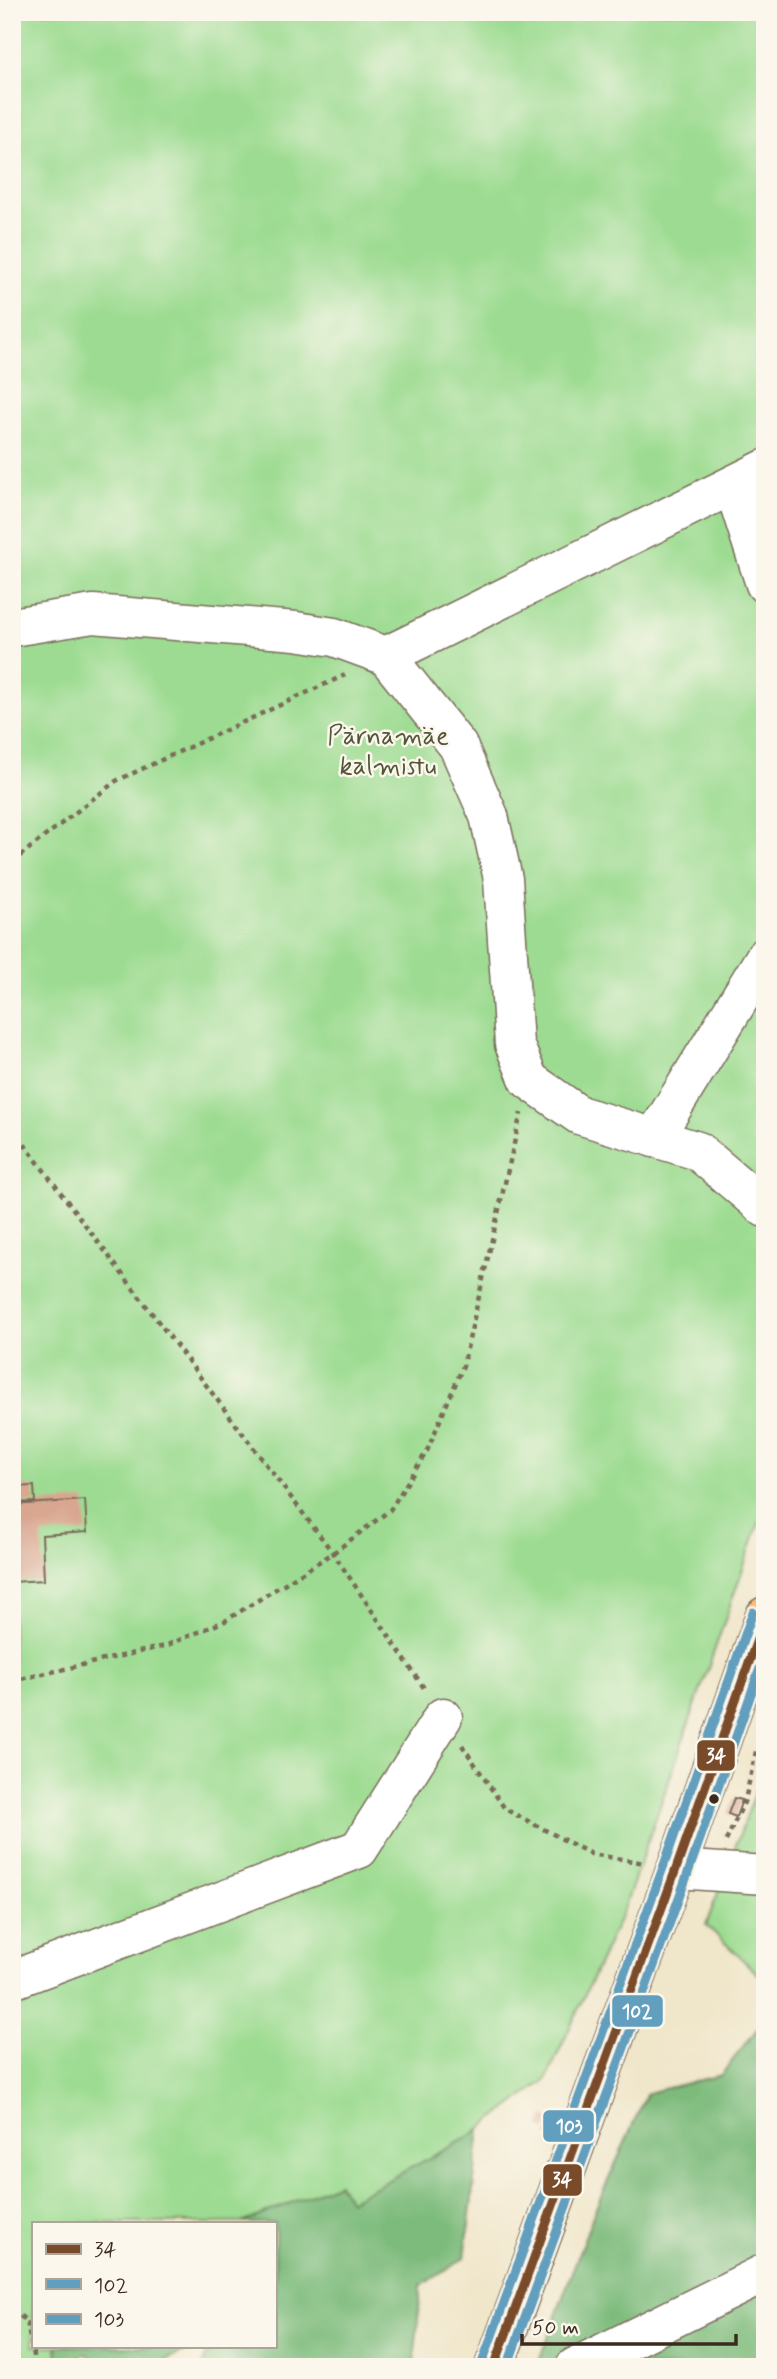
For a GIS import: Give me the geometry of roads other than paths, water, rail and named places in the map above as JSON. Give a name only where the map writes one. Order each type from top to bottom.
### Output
[{"type":"main road","points":[[494,2367],[676,1869],[765,1616]]},
{"type":"street","points":[[386,656],[749,477],[765,584]]},
{"type":"street","points":[[12,626],[93,614],[296,631],[334,637],[386,656],[458,746],[489,816],[503,879],[514,1044],[529,1080],[579,1115],[698,1151],[765,1208]]},
{"type":"street","points":[[654,1138],[765,957]]},
{"type":"street","points":[[12,1980],[359,1849],[443,1717]]},
{"type":"street","points":[[676,1869],[765,1875]]},
{"type":"street","points":[[575,2367],[765,2273]]},
{"type":"park label","name":"Pärnamäe kalmistu","points":[[388,752]]}]
